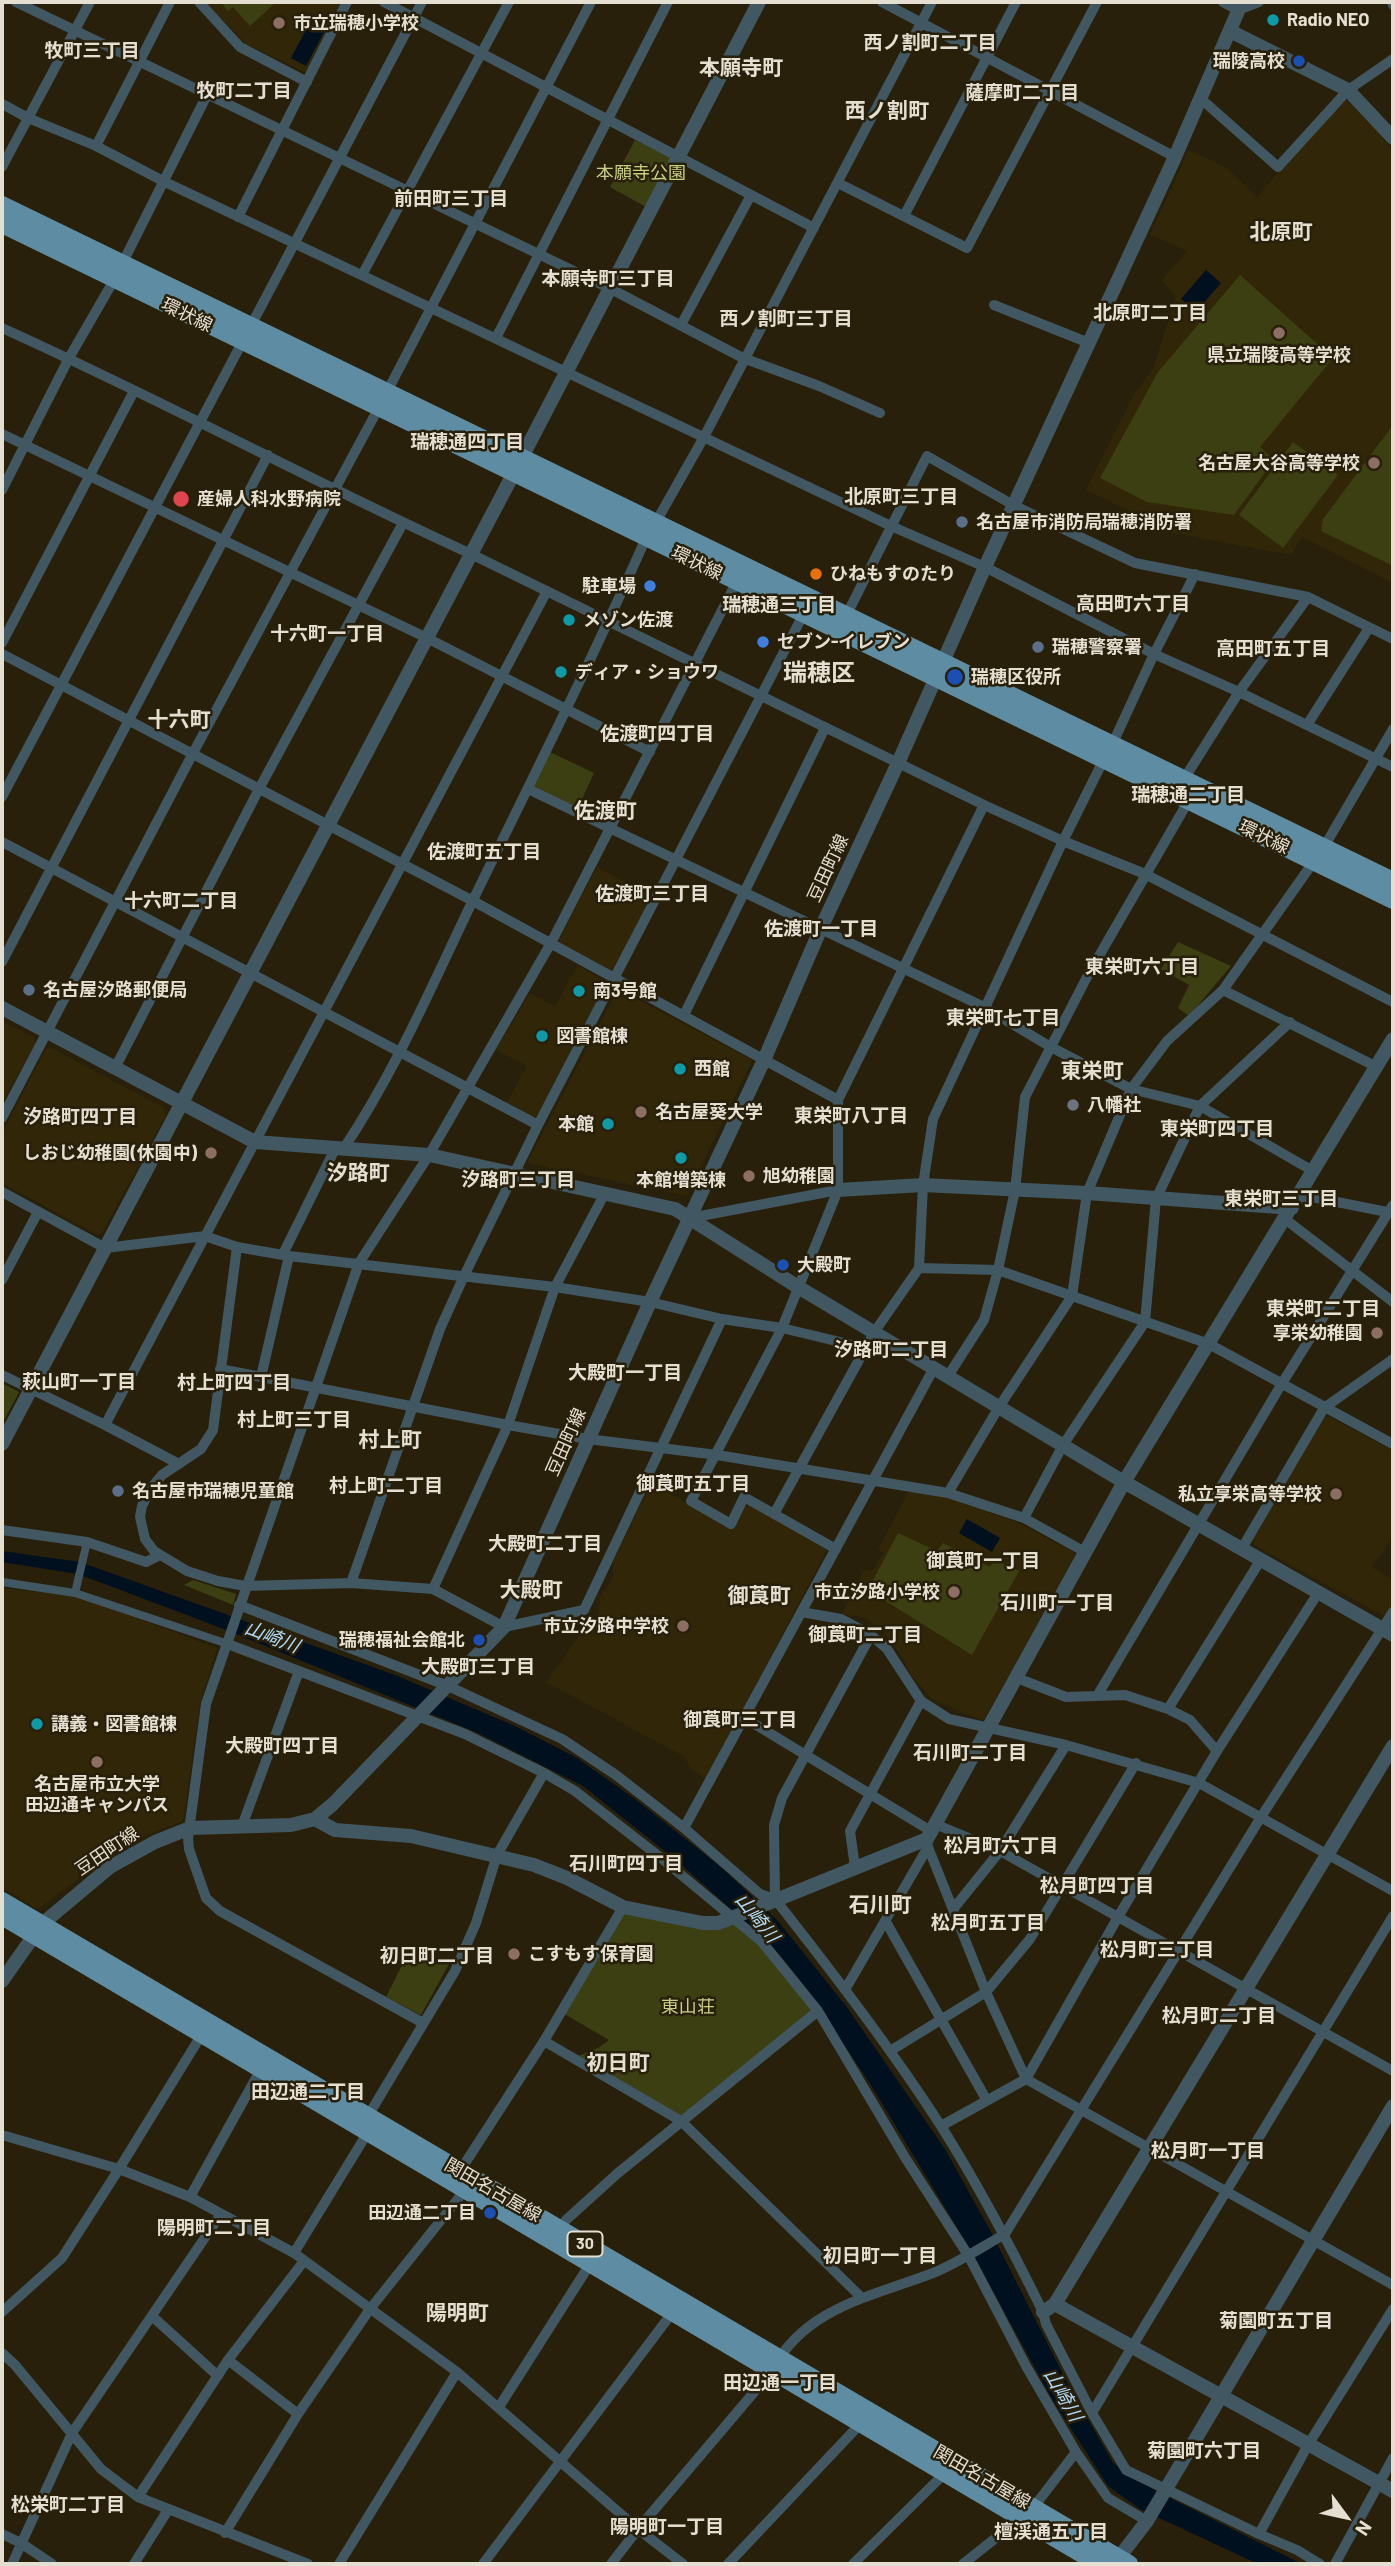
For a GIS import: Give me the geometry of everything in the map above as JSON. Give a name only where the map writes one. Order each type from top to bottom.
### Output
[{"type":"main road","name":"環状線","points":[[2,205],[241,342],[382,400],[518,464],[656,522],[846,616],[939,670]]},
{"type":"main road","name":"環状線","points":[[2,224],[250,326],[382,400]]},
{"type":"main road","name":"環状線","points":[[518,464],[646,538],[803,615],[939,670],[1108,752],[1189,800],[1318,854],[1393,881]]},
{"type":"main road","name":"環状線","points":[[1108,752],[1184,779],[1318,854],[1393,900]]},
{"type":"main road","name":"関田名古屋線","points":[[2,1902],[38,1929],[201,2034],[261,2069],[460,2171],[557,2235],[1027,2513],[1099,2564]]},
{"type":"main road","name":"関田名古屋線","points":[[2,1916],[38,1929],[368,2124],[465,2190],[557,2235],[590,2264],[677,2306]]},
{"type":"main road","name":"関田名古屋線","points":[[866,2418],[945,2473],[1121,2562]]},
{"type":"street","points":[[16,2],[611,289],[743,358],[819,386],[880,414]]},
{"type":"street","points":[[2,167],[90,2]]},
{"type":"street","points":[[96,146],[170,2]]},
{"type":"street","points":[[199,2],[240,47],[307,82]]},
{"type":"street","points":[[238,217],[346,2]]},
{"type":"street","points":[[383,2],[814,228]]},
{"type":"street","points":[[2,797],[422,2]]},
{"type":"street","points":[[362,275],[509,2]]},
{"type":"street","points":[[2,1118],[591,2]]},
{"type":"street","points":[[496,338],[668,2]]},
{"type":"street","points":[[2,1444],[760,2]]},
{"type":"street","points":[[882,2],[1175,157]]},
{"type":"street","points":[[656,522],[704,437],[743,358],[932,2]]},
{"type":"street","points":[[904,216],[1016,2]]},
{"type":"street","points":[[838,183],[967,248],[1097,2]]},
{"type":"street","points":[[1223,2],[1240,6],[1259,2]]},
{"type":"street","name":"豆田町線","points":[[2,1981],[38,1929],[110,1867],[155,1842],[190,1828],[291,1825],[315,1819],[421,1715],[504,1627],[650,1302],[764,1060],[985,567],[1175,157],[1240,6]]},
{"type":"street","points":[[1230,32],[1348,90],[1393,138]]},
{"type":"street","points":[[1200,98],[1278,167],[1348,90],[1393,59]]},
{"type":"street","points":[[2,490],[69,358],[165,182],[207,95]]},
{"type":"street","points":[[2,104],[28,118],[96,146],[165,182],[496,338],[564,373],[891,526],[985,567],[1154,654],[1393,767]]},
{"type":"street","points":[[681,325],[751,195]]},
{"type":"street","points":[[994,305],[1089,343]]},
{"type":"street","points":[[2,328],[200,421],[403,523],[984,805],[1145,874],[1393,1002]]},
{"type":"street","points":[[2,643],[134,391]]},
{"type":"street","points":[[2,433],[223,542],[427,638],[650,752]]},
{"type":"street","points":[[2,962],[268,455]]},
{"type":"street","points":[[846,616],[927,456],[1015,506],[1135,563],[1308,597],[1393,639]]},
{"type":"street","points":[[115,1068],[259,789],[403,523]]},
{"type":"street","points":[[261,1377],[286,1255],[340,1148],[370,1109],[400,1052],[567,709],[646,538]]},
{"type":"street","points":[[774,1514],[875,1331],[919,1268],[923,1185],[933,1119],[1063,841],[1195,574]]},
{"type":"street","points":[[424,2023],[220,1911],[206,1898],[189,1849],[206,1704],[359,1263],[429,1155],[551,943],[736,583]]},
{"type":"street","points":[[105,1425],[547,591]]},
{"type":"street","points":[[1184,779],[1239,692],[1308,597]]},
{"type":"street","points":[[351,1583],[440,1329],[464,1276],[538,1125],[803,615]]},
{"type":"street","points":[[1307,725],[1369,628]]},
{"type":"street","points":[[2,654],[329,824],[838,1100]]},
{"type":"street","points":[[684,1015],[825,728]]},
{"type":"street","points":[[948,1493],[999,1407],[1072,1296],[1087,1193],[1132,1089],[1167,1041],[1223,990],[1318,854],[1393,729]]},
{"type":"street","points":[[528,789],[984,1007],[1049,1046],[1132,1089],[1200,1106],[1312,1171]]},
{"type":"street","points":[[948,1376],[984,1320],[998,1270],[1015,1190],[1025,1097],[1049,1046],[1189,800]]},
{"type":"street","points":[[836,1549],[744,1497],[731,1524],[691,1501],[782,1328],[838,1190],[838,1100],[984,805]]},
{"type":"street","points":[[2,842],[538,1125]]},
{"type":"street","points":[[1223,990],[1377,1067]]},
{"type":"street","points":[[2,1008],[255,1142],[429,1155],[676,1209],[798,1287],[1124,1482],[1389,1632]]},
{"type":"street","points":[[1024,1518],[1063,1444],[1145,1321],[1156,1199],[1200,1106],[1290,1022]]},
{"type":"street","points":[[846,1988],[886,1922],[930,1835],[1124,1482],[1393,1039]]},
{"type":"street","points":[[690,1218],[838,1190],[923,1185],[1087,1193],[1292,1208],[1312,1197],[1392,1210],[1281,1385],[1097,1696]]},
{"type":"street","points":[[2,1192],[105,1248],[205,1236],[237,1247],[286,1255],[555,1287],[650,1302],[722,1319],[782,1328],[865,1348]]},
{"type":"street","points":[[433,1589],[508,1425],[555,1287],[605,1193]]},
{"type":"street","points":[[1292,1208],[1352,1270],[1393,1302]]},
{"type":"street","points":[[2,1280],[38,1212]]},
{"type":"street","points":[[237,1247],[213,1430],[201,1449],[162,1475],[152,1487],[142,1506],[140,1517],[145,1539],[159,1555],[187,1571],[218,1581],[245,1586],[351,1583],[433,1589],[504,1627],[583,1610],[722,1319]]},
{"type":"street","points":[[919,1268],[998,1270],[1145,1321],[1209,1345],[1393,1444]]},
{"type":"street","points":[[1241,1550],[1324,1408],[1393,1359]]},
{"type":"street","points":[[684,1828],[934,1368]]},
{"type":"street","points":[[220,1369],[588,1439],[717,1455],[948,1493],[1024,1518],[1085,1552]]},
{"type":"street","points":[[2,1375],[179,1464]]},
{"type":"street","points":[[2,1530],[87,1545],[146,1562],[159,1555]]},
{"type":"street","points":[[76,1590],[87,1545]]},
{"type":"street","points":[[1168,1709],[1260,1561]]},
{"type":"street","points":[[2,1582],[76,1590],[226,1641],[465,1734],[575,1791],[736,1916],[762,1942],[818,2011],[906,2159],[969,2254],[1026,2366],[1076,2452],[1108,2498],[1149,2517]]},
{"type":"street","points":[[941,2126],[986,2099],[1027,2079],[1118,1917],[1217,1751],[1318,1593]]},
{"type":"street","points":[[238,1606],[446,1688],[562,1739],[616,1775],[684,1828],[760,1894],[846,1988],[941,2126],[1001,2236],[1049,2308],[1133,2347],[1393,2491]]},
{"type":"street","points":[[801,1612],[841,1619],[871,1635],[887,1649],[921,1702],[949,1719],[1066,1745],[1199,1783],[1393,1891]]},
{"type":"street","points":[[611,2564],[802,2331],[825,2315],[862,2298],[936,2272],[1001,2236],[1261,1817],[1389,1632],[1393,1612]]},
{"type":"street","points":[[768,1902],[774,1825],[782,1798],[871,1635]]},
{"type":"street","points":[[242,1826],[299,1671]]},
{"type":"street","points":[[1017,1678],[1066,1697],[1125,1695],[1168,1709],[1191,1720],[1217,1751]]},
{"type":"street","points":[[855,1867],[850,1831],[921,1702]]},
{"type":"street","points":[[743,1717],[930,1835],[1000,1851],[1393,2071]]},
{"type":"street","points":[[954,1908],[1000,1851],[1066,1745]]},
{"type":"street","points":[[1320,2564],[1297,2550],[1164,2492],[1126,2470],[1092,2413],[1046,2324],[1049,2308],[1393,1746]]},
{"type":"street","points":[[890,2051],[939,2018],[986,1992],[1030,1939],[1136,1763]]},
{"type":"street","points":[[294,2253],[455,1972],[471,1935],[497,1855],[544,1773]]},
{"type":"street","points":[[315,1819],[335,1829],[411,1836],[497,1855],[556,1874],[624,1907],[703,1923],[718,1923],[930,1835]]},
{"type":"street","points":[[930,1835],[986,1992],[1027,2079],[1393,2285]]},
{"type":"street","points":[[460,2171],[544,2041],[624,1907]]},
{"type":"street","points":[[1092,2413],[1393,1916]]},
{"type":"street","points":[[886,1922],[986,2099]]},
{"type":"street","points":[[557,2235],[566,2220],[618,2173],[818,2011]]},
{"type":"street","points":[[2,2312],[62,2258],[201,2034]]},
{"type":"street","points":[[544,2041],[681,2121],[862,2298]]},
{"type":"street","points":[[190,2197],[261,2069]]},
{"type":"street","points":[[1121,2562],[1393,2106]]},
{"type":"street","points":[[2,2135],[119,2169],[190,2197],[294,2253],[457,2372],[638,2529],[683,2564]]},
{"type":"street","points":[[225,2533],[298,2414],[370,2309],[465,2190]]},
{"type":"street","points":[[12,2564],[72,2433],[221,2214]]},
{"type":"street","points":[[138,2497],[228,2360],[304,2261]]},
{"type":"street","points":[[499,2407],[590,2264]]},
{"type":"street","points":[[483,2564],[677,2306]]},
{"type":"street","points":[[1259,2535],[1308,2445],[1393,2309]]},
{"type":"street","points":[[152,2316],[218,2376]]},
{"type":"street","points":[[2,2353],[102,2469],[138,2497],[308,2564]]},
{"type":"street","points":[[228,2360],[298,2414]]},
{"type":"street","points":[[339,2564],[457,2372]]},
{"type":"street","points":[[728,2564],[866,2418]]},
{"type":"street","points":[[963,2564],[1027,2513],[1076,2452]]},
{"type":"street","points":[[1335,2564],[1393,2458]]},
{"type":"street","points":[[853,2564],[945,2473]]},
{"type":"street","points":[[134,2564],[168,2510]]},
{"type":"street","points":[[2,2534],[52,2564]]},
{"type":"shaded area","name":"市立瑞穂小学校","points":[[205,2],[344,2],[306,73],[246,44]]},
{"type":"shaded area","name":"県立瑞陵高等学校","points":[[1342,99],[1377,130],[1393,152],[1393,583],[1302,537],[1291,555],[1147,528],[1147,520],[1086,490],[1135,393],[1153,369],[1176,297],[1162,280],[1187,251],[1150,235],[1189,150],[1227,168],[1257,197]]},
{"type":"shaded area","points":[[597,867],[651,896],[610,972],[559,940]]},
{"type":"shaded area","points":[[578,965],[604,981],[605,985],[537,1116],[532,1118],[506,1104],[527,1066],[496,1050],[530,993],[555,1006]]},
{"type":"shaded area","name":"名古屋葵大学","points":[[618,989],[752,1060],[687,1196],[527,1163]]},
{"type":"shaded area","points":[[2,1021],[34,1037],[36,1042],[2,1103]]},
{"type":"shaded area","points":[[51,1048],[163,1107],[166,1115],[102,1233],[98,1235],[2,1183],[2,1133],[46,1049]]},
{"type":"shaded area","name":"私立享栄高等学校","points":[[1330,1417],[1393,1451],[1393,1537],[1372,1567],[1393,1580],[1393,1604],[1386,1617],[1254,1545],[1253,1540],[1321,1419]]},
{"type":"shaded area","name":"市立汐路中学校","points":[[651,1483],[729,1527],[744,1507],[749,1505],[827,1550],[706,1779],[690,1768],[685,1757],[546,1682],[581,1633],[578,1620],[598,1616],[600,1597],[613,1577],[613,1562]]},
{"type":"shaded area","name":"市立汐路小学校","points":[[909,1491],[946,1497],[1021,1524],[1075,1555],[984,1720],[931,1698],[911,1675],[902,1656],[879,1628],[865,1618],[842,1614],[864,1570],[873,1570],[883,1553],[878,1549]]},
{"type":"shaded area","name":"名古屋市立大学 田辺通キャンパス","points":[[2,1588],[76,1596],[217,1648],[200,1704],[183,1821],[127,1843],[38,1909],[2,1888]]},
{"type":"green space","points":[[221,2],[276,2],[250,26],[233,7],[228,11]]},
{"type":"green space","name":"本願寺公園","points":[[635,140],[672,158],[646,207],[610,187]]},
{"type":"green space","points":[[1240,275],[1333,358],[1260,447],[1274,460],[1234,515],[1147,502],[1100,478],[1158,372]]},
{"type":"green space","name":"名古屋大谷高等学校","points":[[1393,425],[1393,566],[1321,531],[1323,519]]},
{"type":"green space","points":[[1293,442],[1338,475],[1283,548],[1239,515]]},
{"type":"green space","points":[[550,752],[594,773],[578,808],[533,786]]},
{"type":"green space","points":[[1178,942],[1231,966],[1189,1016],[1178,1008],[1189,985],[1161,969]]},
{"type":"green space","points":[[2,1383],[19,1392],[2,1424]]},
{"type":"green space","points":[[898,1533],[937,1551],[943,1543],[990,1567],[994,1561],[1019,1571],[972,1655],[868,1590]]},
{"type":"green space","points":[[193,1580],[236,1594],[233,1605],[184,1585]]},
{"type":"green space","name":"東山荘","points":[[623,1907],[703,1923],[739,1915],[818,2011],[681,2121],[573,2058],[598,2048],[609,2040],[561,2012]]},
{"type":"green space","points":[[409,1951],[450,1962],[421,2015],[386,1997]]},
{"type":"water","points":[[309,24],[324,32],[306,66],[291,58]]},
{"type":"water","points":[[1206,270],[1221,283],[1196,312],[1181,299]]},
{"type":"water","points":[[967,1519],[1000,1538],[992,1552],[959,1533]]},
{"type":"water","name":"山崎川","points":[[2,1551],[80,1562],[395,1675],[515,1726],[577,1758],[635,1799],[722,1868],[778,1921],[846,2006],[945,2149],[991,2232],[1069,2386],[1113,2463],[1156,2491],[1302,2564],[1258,2564],[1140,2509],[1108,2486],[1052,2399],[970,2249],[871,2085],[806,1988],[779,1954],[751,1927],[676,1860],[583,1786],[478,1733],[224,1629],[78,1574],[2,1562]]},
{"type":"place","name":"Radio NEO","points":[[1273,20]]},
{"type":"place","name":"市立瑞穂小学校","points":[[279,23]]},
{"type":"place","name":"瑞陵高校","points":[[1299,61]]},
{"type":"place","name":"県立瑞陵高等学校","points":[[1279,333]]},
{"type":"place","name":"名古屋大谷高等学校","points":[[1374,463]]},
{"type":"place","name":"産婦人科水野病院","points":[[181,499]]},
{"type":"place","name":"名古屋市消防局瑞穂消防署","points":[[962,522]]},
{"type":"place","name":"ひねもすのたり","points":[[816,574]]},
{"type":"place","name":"駐車場","points":[[650,586]]},
{"type":"place","name":"メゾン佐渡","points":[[569,620]]},
{"type":"place","name":"セブン-イレブン","points":[[763,642]]},
{"type":"place","name":"瑞穂警察署","points":[[1038,647]]},
{"type":"place","name":"ディア・ショウワ","points":[[561,672]]},
{"type":"place","name":"瑞穂区役所","points":[[955,677]]},
{"type":"place","name":"名古屋汐路郵便局","points":[[29,990]]},
{"type":"place","name":"南3号館","points":[[579,991]]},
{"type":"place","name":"図書館棟","points":[[542,1036]]},
{"type":"place","name":"西館","points":[[680,1069]]},
{"type":"place","name":"八幡社","points":[[1073,1105]]},
{"type":"place","name":"名古屋葵大学","points":[[641,1112]]},
{"type":"place","name":"本館","points":[[608,1124]]},
{"type":"place","name":"しおじ幼稚園(休園中)","points":[[211,1153]]},
{"type":"place","name":"本館増築棟","points":[[681,1158]]},
{"type":"place","name":"旭幼稚園","points":[[749,1176]]},
{"type":"place","name":"大殿町","points":[[783,1265]]},
{"type":"place","name":"享栄幼稚園","points":[[1377,1333]]},
{"type":"place","name":"名古屋市瑞穂児童館","points":[[118,1491]]},
{"type":"place","name":"私立享栄高等学校","points":[[1336,1494]]},
{"type":"place","name":"市立汐路小学校","points":[[954,1592]]},
{"type":"place","name":"市立汐路中学校","points":[[683,1626]]},
{"type":"place","name":"瑞穂福祉会館北","points":[[479,1640]]},
{"type":"place","name":"講義・図書館棟","points":[[37,1724]]},
{"type":"place","name":"名古屋市立大学 田辺通キャンパス","points":[[97,1762]]},
{"type":"place","name":"こすもす保育園","points":[[514,1954]]},
{"type":"place","name":"田辺通二丁目","points":[[490,2213]]},
{"type":"district","name":"西ノ割町二丁目","points":[[930,43]]},
{"type":"district","name":"牧町三丁目","points":[[92,51]]},
{"type":"district","name":"本願寺町","points":[[741,68]]},
{"type":"district","name":"牧町二丁目","points":[[244,91]]},
{"type":"district","name":"薩摩町二丁目","points":[[1022,93]]},
{"type":"district","name":"西ノ割町","points":[[887,111]]},
{"type":"district","name":"前田町三丁目","points":[[451,199]]},
{"type":"district","name":"北原町","points":[[1281,232]]},
{"type":"district","name":"本願寺町三丁目","points":[[608,279]]},
{"type":"district","name":"北原町二丁目","points":[[1150,313]]},
{"type":"district","name":"西ノ割町三丁目","points":[[786,319]]},
{"type":"district","name":"瑞穂通四丁目","points":[[467,442]]},
{"type":"district","name":"北原町三丁目","points":[[901,497]]},
{"type":"district","name":"高田町六丁目","points":[[1133,604]]},
{"type":"district","name":"瑞穂通三丁目","points":[[779,605]]},
{"type":"district","name":"十六町一丁目","points":[[327,634]]},
{"type":"district","name":"高田町五丁目","points":[[1273,649]]},
{"type":"district","name":"瑞穂区","points":[[819,673]]},
{"type":"district","name":"十六町","points":[[179,720]]},
{"type":"district","name":"佐渡町四丁目","points":[[657,734]]},
{"type":"district","name":"瑞穂通二丁目","points":[[1188,795]]},
{"type":"district","name":"佐渡町","points":[[605,811]]},
{"type":"district","name":"佐渡町五丁目","points":[[484,852]]},
{"type":"district","name":"佐渡町三丁目","points":[[652,894]]},
{"type":"district","name":"十六町二丁目","points":[[181,901]]},
{"type":"district","name":"佐渡町一丁目","points":[[821,929]]},
{"type":"district","name":"東栄町六丁目","points":[[1142,967]]},
{"type":"district","name":"東栄町七丁目","points":[[1003,1018]]},
{"type":"district","name":"東栄町","points":[[1092,1071]]},
{"type":"district","name":"東栄町八丁目","points":[[851,1116]]},
{"type":"district","name":"汐路町四丁目","points":[[80,1117]]},
{"type":"district","name":"東栄町四丁目","points":[[1217,1129]]},
{"type":"district","name":"汐路町","points":[[358,1173]]},
{"type":"district","name":"汐路町三丁目","points":[[518,1180]]},
{"type":"district","name":"東栄町三丁目","points":[[1281,1199]]},
{"type":"district","name":"東栄町二丁目","points":[[1323,1309]]},
{"type":"district","name":"汐路町二丁目","points":[[891,1350]]},
{"type":"district","name":"大殿町一丁目","points":[[625,1373]]},
{"type":"district","name":"萩山町一丁目","points":[[79,1382]]},
{"type":"district","name":"村上町四丁目","points":[[234,1383]]},
{"type":"district","name":"村上町三丁目","points":[[294,1420]]},
{"type":"district","name":"村上町","points":[[390,1440]]},
{"type":"district","name":"御莨町五丁目","points":[[693,1484]]},
{"type":"district","name":"村上町二丁目","points":[[386,1486]]},
{"type":"district","name":"大殿町二丁目","points":[[545,1544]]},
{"type":"district","name":"御莨町一丁目","points":[[983,1561]]},
{"type":"district","name":"大殿町","points":[[531,1590]]},
{"type":"district","name":"御莨町","points":[[759,1596]]},
{"type":"district","name":"石川町一丁目","points":[[1057,1603]]},
{"type":"district","name":"御莨町二丁目","points":[[865,1635]]},
{"type":"district","name":"大殿町三丁目","points":[[478,1667]]},
{"type":"district","name":"御莨町三丁目","points":[[740,1720]]},
{"type":"district","name":"大殿町四丁目","points":[[282,1746]]},
{"type":"district","name":"石川町二丁目","points":[[970,1753]]},
{"type":"district","name":"松月町六丁目","points":[[1001,1846]]},
{"type":"district","name":"石川町四丁目","points":[[626,1864]]},
{"type":"district","name":"松月町四丁目","points":[[1097,1886]]},
{"type":"district","name":"石川町","points":[[880,1905]]},
{"type":"district","name":"松月町五丁目","points":[[988,1923]]},
{"type":"district","name":"松月町三丁目","points":[[1157,1950]]},
{"type":"district","name":"初日町二丁目","points":[[437,1956]]},
{"type":"district","name":"松月町二丁目","points":[[1219,2016]]},
{"type":"district","name":"初日町","points":[[618,2063]]},
{"type":"district","name":"田辺通二丁目","points":[[308,2092]]},
{"type":"district","name":"松月町一丁目","points":[[1208,2151]]},
{"type":"district","name":"陽明町二丁目","points":[[214,2228]]},
{"type":"district","name":"初日町一丁目","points":[[880,2256]]},
{"type":"district","name":"陽明町","points":[[457,2313]]},
{"type":"district","name":"菊園町五丁目","points":[[1276,2321]]},
{"type":"district","name":"田辺通一丁目","points":[[780,2383]]},
{"type":"district","name":"菊園町六丁目","points":[[1204,2451]]},
{"type":"district","name":"松栄町二丁目","points":[[68,2505]]},
{"type":"district","name":"陽明町一丁目","points":[[667,2527]]},
{"type":"district","name":"檀渓通五丁目","points":[[1051,2532]]}]
